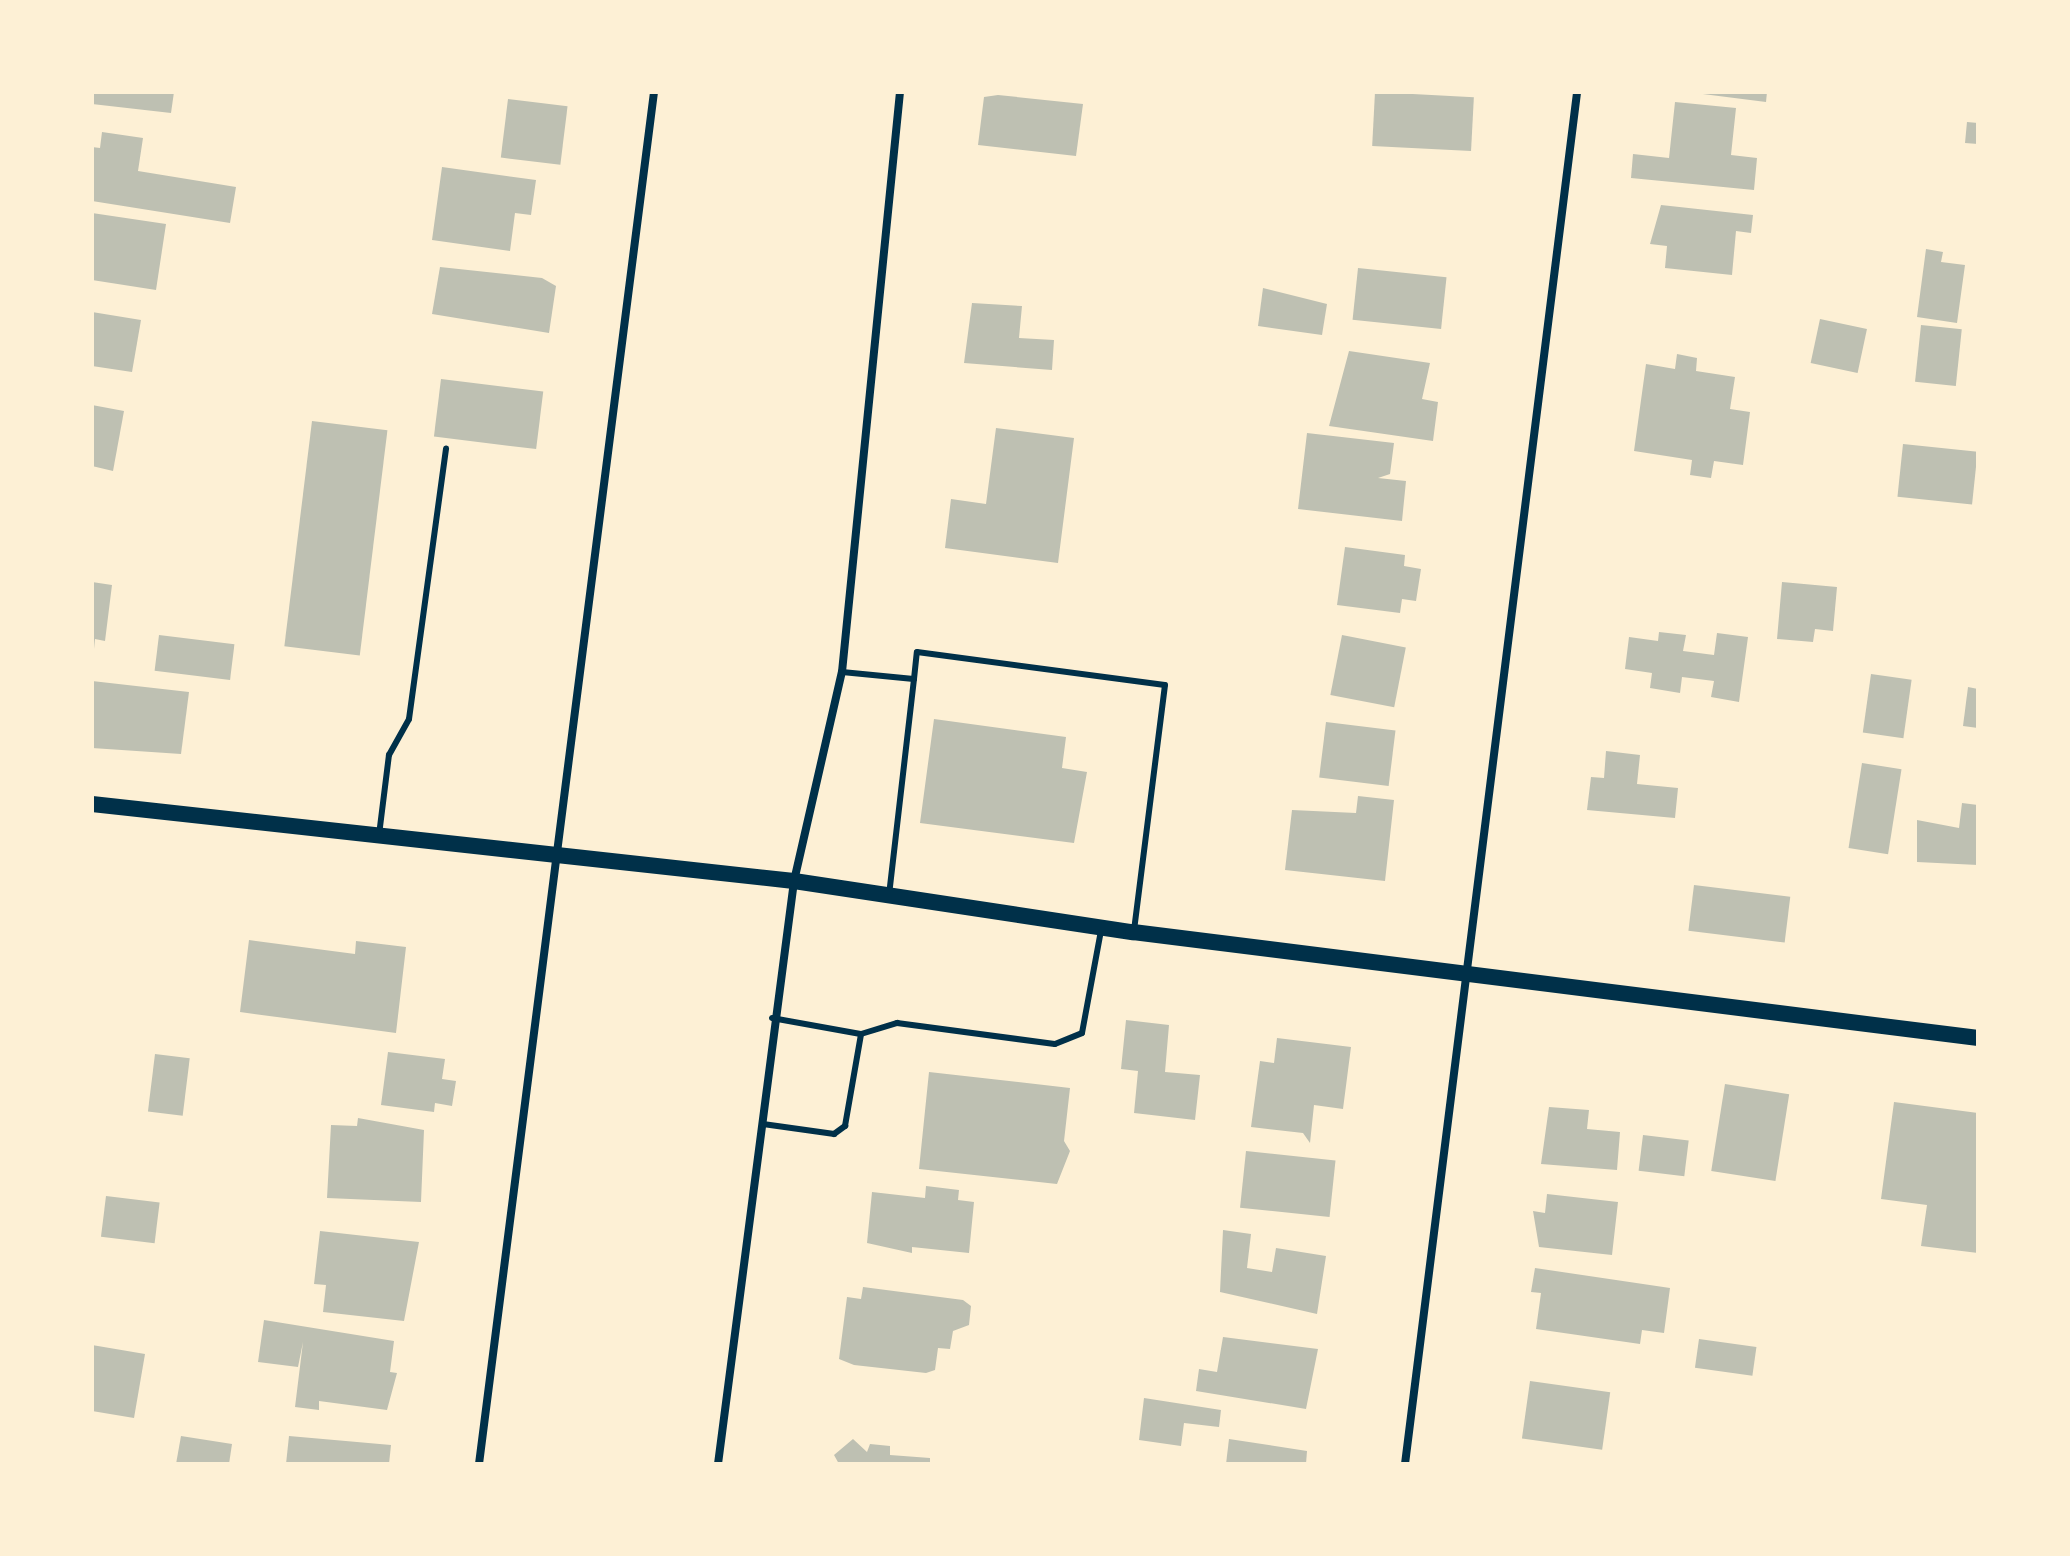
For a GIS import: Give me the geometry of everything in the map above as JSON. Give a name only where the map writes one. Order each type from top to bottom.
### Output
[{"type":"main road","points":[[92,804],[554,859],[794,881],[1102,928],[1978,1038]]},
{"type":"street","points":[[479,1464],[654,92]]},
{"type":"street","points":[[718,1464],[763,1124],[772,1018],[794,881],[842,672],[900,92]]},
{"type":"street","points":[[1405,1464],[1577,92]]},
{"type":"lane","points":[[378,839],[389,755],[409,719],[446,449]]},
{"type":"lane","points":[[889,897],[917,652],[1165,685],[1133,932]]},
{"type":"lane","points":[[842,672],[914,679]]},
{"type":"lane","points":[[772,1018],[861,1034],[897,1023],[1055,1044],[1082,1033],[1102,928]]},
{"type":"lane","points":[[763,1124],[834,1134],[845,1126],[861,1034]]},
{"type":"building","points":[[92,92],[174,92],[171,113],[92,104]]},
{"type":"building","points":[[1375,92],[1474,97],[1471,151],[1372,146]]},
{"type":"building","points":[[1687,92],[1767,92],[1766,102]]},
{"type":"building","points":[[998,95],[1083,104],[1076,156],[978,145],[984,97]]},
{"type":"building","points":[[508,99],[568,106],[560,165],[501,158]]},
{"type":"building","points":[[1675,102],[1736,108],[1731,155],[1757,158],[1754,190],[1631,178],[1633,154],[1669,158]]},
{"type":"building","points":[[1967,122],[1978,123],[1978,144],[1965,143]]},
{"type":"building","points":[[102,132],[143,138],[138,171],[236,187],[230,223],[92,201],[92,147],[100,148]]},
{"type":"building","points":[[442,167],[536,180],[531,215],[515,213],[510,251],[432,240]]},
{"type":"building","points":[[1661,205],[1753,215],[1751,233],[1736,231],[1732,275],[1665,268],[1667,246],[1650,244]]},
{"type":"building","points":[[92,213],[166,224],[156,290],[92,280]]},
{"type":"building","points":[[1926,249],[1943,252],[1941,262],[1965,265],[1957,323],[1917,317]]},
{"type":"building","points":[[440,267],[542,278],[556,286],[549,333],[432,314]]},
{"type":"building","points":[[1358,268],[1447,277],[1441,329],[1353,320]]},
{"type":"building","points":[[1263,288],[1327,304],[1322,335],[1258,326]]},
{"type":"building","points":[[972,303],[1022,306],[1019,338],[1054,340],[1052,370],[964,363]]},
{"type":"building","points":[[92,312],[141,320],[132,372],[92,366]]},
{"type":"building","points":[[1820,319],[1867,329],[1858,373],[1811,363]]},
{"type":"building","points":[[1921,325],[1962,329],[1956,386],[1915,382]]},
{"type":"building","points":[[1349,351],[1430,363],[1422,399],[1438,402],[1433,441],[1329,426]]},
{"type":"building","points":[[1677,354],[1697,358],[1696,371],[1735,377],[1730,409],[1750,412],[1743,465],[1714,461],[1711,478],[1690,475],[1692,460],[1634,451],[1646,364],[1675,369]]},
{"type":"building","points":[[441,379],[543,392],[536,449],[434,437]]},
{"type":"building","points":[[92,405],[124,411],[113,471],[92,466]]},
{"type":"building","points":[[312,421],[387,430],[360,656],[284,646]]},
{"type":"building","points":[[996,428],[1074,438],[1058,563],[945,548],[951,499],[986,504]]},
{"type":"building","points":[[1307,433],[1394,443],[1390,474],[1378,478],[1406,481],[1402,521],[1298,509]]},
{"type":"building","points":[[1903,444],[1978,452],[1972,505],[1897,497]]},
{"type":"building","points":[[1345,547],[1405,555],[1404,566],[1421,569],[1416,601],[1402,599],[1400,613],[1337,605]]},
{"type":"building","points":[[92,582],[112,585],[105,641],[95,639],[94,649]]},
{"type":"building","points":[[1782,582],[1837,587],[1833,631],[1815,629],[1813,642],[1777,639]]},
{"type":"building","points":[[1659,632],[1686,635],[1683,651],[1714,655],[1717,633],[1748,637],[1739,702],[1711,697],[1714,681],[1682,677],[1680,693],[1650,688],[1652,673],[1625,669],[1629,637],[1658,641]]},
{"type":"building","points":[[159,635],[234,644],[230,680],[155,671]]},
{"type":"building","points":[[1342,635],[1406,647],[1394,707],[1330,695]]},
{"type":"building","points":[[1871,674],[1912,680],[1903,738],[1863,732]]},
{"type":"building","points":[[92,681],[189,692],[181,754],[92,748]]},
{"type":"building","points":[[1968,687],[1978,689],[1978,728],[1963,726]]},
{"type":"building","points":[[934,719],[1066,737],[1062,768],[1087,772],[1074,843],[920,823]]},
{"type":"building","points":[[1326,722],[1395,731],[1389,786],[1319,778]]},
{"type":"building","points":[[1606,751],[1640,755],[1637,784],[1678,788],[1675,818],[1587,810],[1591,777],[1604,778]]},
{"type":"building","points":[[1862,763],[1902,769],[1888,854],[1849,848]]},
{"type":"building","points":[[1358,796],[1394,800],[1385,881],[1285,870],[1292,810],[1356,813]]},
{"type":"building","points":[[1962,803],[1978,805],[1978,865],[1917,862],[1917,820],[1959,828]]},
{"type":"building","points":[[1694,885],[1790,897],[1785,942],[1688,931]]},
{"type":"building","points":[[249,940],[355,954],[356,941],[406,947],[396,1033],[240,1012]]},
{"type":"building","points":[[1126,1020],[1169,1025],[1165,1072],[1200,1075],[1195,1120],[1134,1113],[1138,1071],[1121,1069]]},
{"type":"building","points":[[1277,1038],[1351,1047],[1343,1109],[1314,1105],[1310,1143],[1303,1133],[1251,1127],[1260,1061],[1274,1063]]},
{"type":"building","points":[[388,1052],[445,1059],[442,1079],[456,1081],[452,1106],[435,1103],[434,1112],[381,1105]]},
{"type":"building","points":[[155,1054],[190,1058],[183,1116],[148,1112]]},
{"type":"building","points":[[929,1072],[1070,1088],[1064,1141],[1070,1151],[1057,1184],[919,1169]]},
{"type":"building","points":[[1725,1084],[1789,1094],[1775,1181],[1711,1171]]},
{"type":"building","points":[[1894,1102],[1978,1113],[1978,1253],[1921,1246],[1927,1205],[1881,1199]]},
{"type":"building","points":[[1549,1107],[1589,1110],[1587,1129],[1620,1132],[1617,1170],[1541,1164]]},
{"type":"building","points":[[358,1118],[424,1130],[421,1202],[327,1198],[331,1125],[357,1126]]},
{"type":"building","points":[[1643,1135],[1689,1141],[1684,1176],[1639,1171]]},
{"type":"building","points":[[1246,1151],[1336,1160],[1330,1217],[1240,1208]]},
{"type":"building","points":[[926,1186],[959,1190],[958,1200],[974,1202],[969,1253],[912,1247],[912,1253],[867,1243],[872,1192],[925,1198]]},
{"type":"building","points":[[1547,1194],[1618,1202],[1612,1255],[1539,1247],[1533,1211],[1545,1213]]},
{"type":"building","points":[[106,1196],[160,1203],[155,1243],[101,1237]]},
{"type":"building","points":[[1223,1230],[1251,1234],[1247,1268],[1272,1272],[1276,1248],[1326,1256],[1317,1314],[1220,1292]]},
{"type":"building","points":[[320,1231],[419,1242],[404,1321],[323,1312],[326,1285],[314,1284]]},
{"type":"building","points":[[1535,1268],[1670,1288],[1664,1333],[1642,1330],[1640,1344],[1536,1329],[1541,1293],[1531,1292]]},
{"type":"building","points":[[863,1287],[963,1300],[971,1306],[969,1325],[953,1331],[950,1349],[938,1348],[935,1370],[926,1373],[854,1365],[839,1359],[847,1297],[861,1299]]},
{"type":"building","points":[[264,1320],[394,1341],[390,1372],[397,1373],[387,1410],[319,1401],[319,1410],[295,1407],[303,1342],[298,1367],[258,1362]]},
{"type":"building","points":[[1223,1337],[1318,1349],[1306,1409],[1196,1391],[1199,1369],[1217,1372]]},
{"type":"building","points":[[1699,1339],[1756,1347],[1752,1376],[1695,1368]]},
{"type":"building","points":[[92,1345],[145,1354],[134,1418],[92,1411]]},
{"type":"building","points":[[1530,1381],[1610,1392],[1602,1450],[1522,1438]]},
{"type":"building","points":[[1144,1398],[1221,1410],[1219,1427],[1184,1423],[1181,1446],[1139,1440]]},
{"type":"building","points":[[181,1436],[232,1444],[229,1464],[176,1464]]},
{"type":"building","points":[[289,1436],[391,1445],[389,1464],[286,1464]]},
{"type":"building","points":[[853,1439],[867,1452],[870,1444],[890,1446],[890,1455],[930,1458],[930,1464],[839,1464],[834,1455]]},
{"type":"building","points":[[1229,1439],[1307,1451],[1306,1464],[1226,1464]]}]
